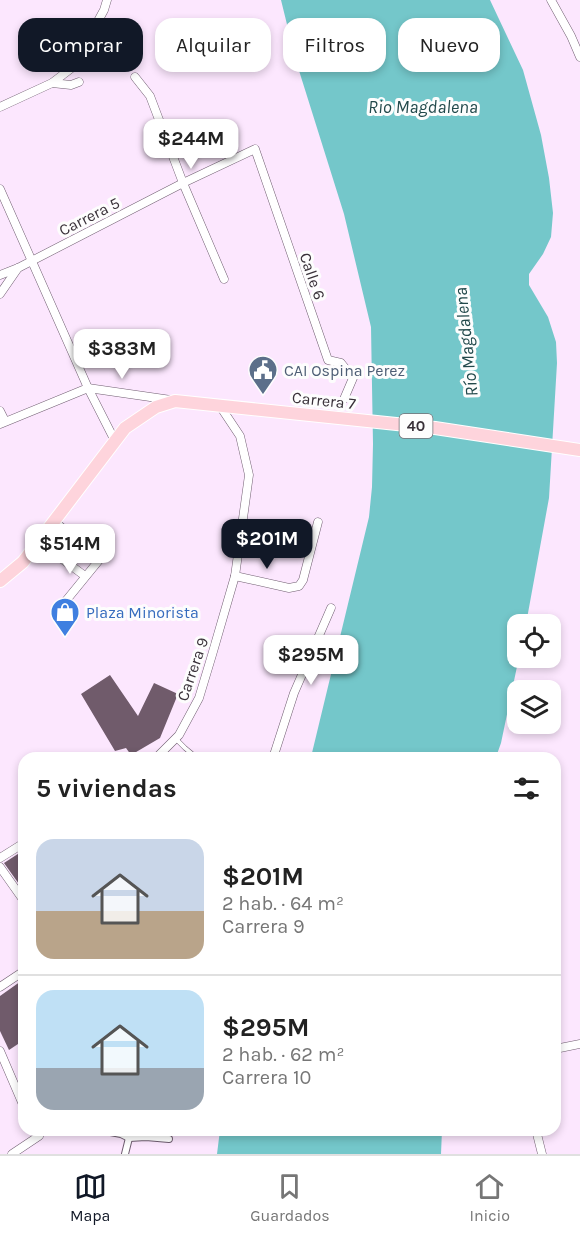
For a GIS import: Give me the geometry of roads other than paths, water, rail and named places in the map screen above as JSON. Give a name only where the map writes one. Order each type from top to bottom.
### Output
[{"type":"main road","name":"Carrera 7","points":[[0,581],[23,562],[125,428],[156,407],[176,401],[435,428],[580,450]]},
{"type":"street","points":[[0,107],[52,83],[74,67],[104,10],[106,0]]},
{"type":"street","points":[[551,0],[572,36],[580,57]]},
{"type":"street","points":[[135,77],[150,96],[183,183],[224,279]]},
{"type":"street","points":[[52,83],[71,85],[79,82]]},
{"type":"street","name":"Carrera 5","points":[[0,275],[255,149]]},
{"type":"street","name":"Calle 6","points":[[255,149],[327,360],[341,363],[353,378],[345,399]]},
{"type":"street","points":[[0,189],[88,388],[115,441]]},
{"type":"street","points":[[0,294],[18,268]]},
{"type":"street","points":[[0,411],[2,423],[88,388],[176,401]]},
{"type":"street","name":"Carrera 9","points":[[162,752],[176,739],[199,698],[235,576],[249,475],[240,436],[220,406]]},
{"type":"street","points":[[55,522],[100,559],[60,608]]},
{"type":"street","points":[[235,576],[289,588],[299,586],[303,580],[318,522]]},
{"type":"street","points":[[39,542],[85,576]]},
{"type":"street","points":[[275,752],[294,693],[331,608]]},
{"type":"street","points":[[0,858],[18,847]]},
{"type":"street","points":[[0,867],[18,892]]},
{"type":"street","points":[[1,984],[18,974]]},
{"type":"street","points":[[561,1048],[580,1044]]},
{"type":"street","points":[[0,1051],[18,1093]]},
{"type":"street","points":[[12,1154],[35,1136]]},
{"type":"street","points":[[125,1136],[169,1139]]},
{"type":"street","points":[[538,1136],[542,1154]]},
{"type":"street","points":[[125,1154],[129,1138]]},
{"type":"lane","points":[[176,739],[190,752]]},
{"type":"water","name":"Rio Magdalena","points":[[281,0],[490,0],[498,18],[398,18],[398,72],[500,72],[500,21],[523,70],[541,135],[549,178],[553,213],[551,237],[543,254],[529,274],[529,285],[548,317],[556,342],[557,363],[549,498],[528,614],[507,614],[507,668],[517,668],[514,680],[507,680],[507,714],[498,752],[312,752],[369,517],[372,487],[371,327],[344,214],[299,72],[386,72],[386,18],[285,18]]},
{"type":"water","points":[[219,1136],[442,1136],[441,1154],[217,1154]]},
{"type":"place","name":"CAI Ospina Perez","points":[[263,396]]},
{"type":"place","name":"Plaza Minorista","points":[[65,638]]},
{"type":"water label","name":"Río Magdalena","points":[[466,342]]}]
